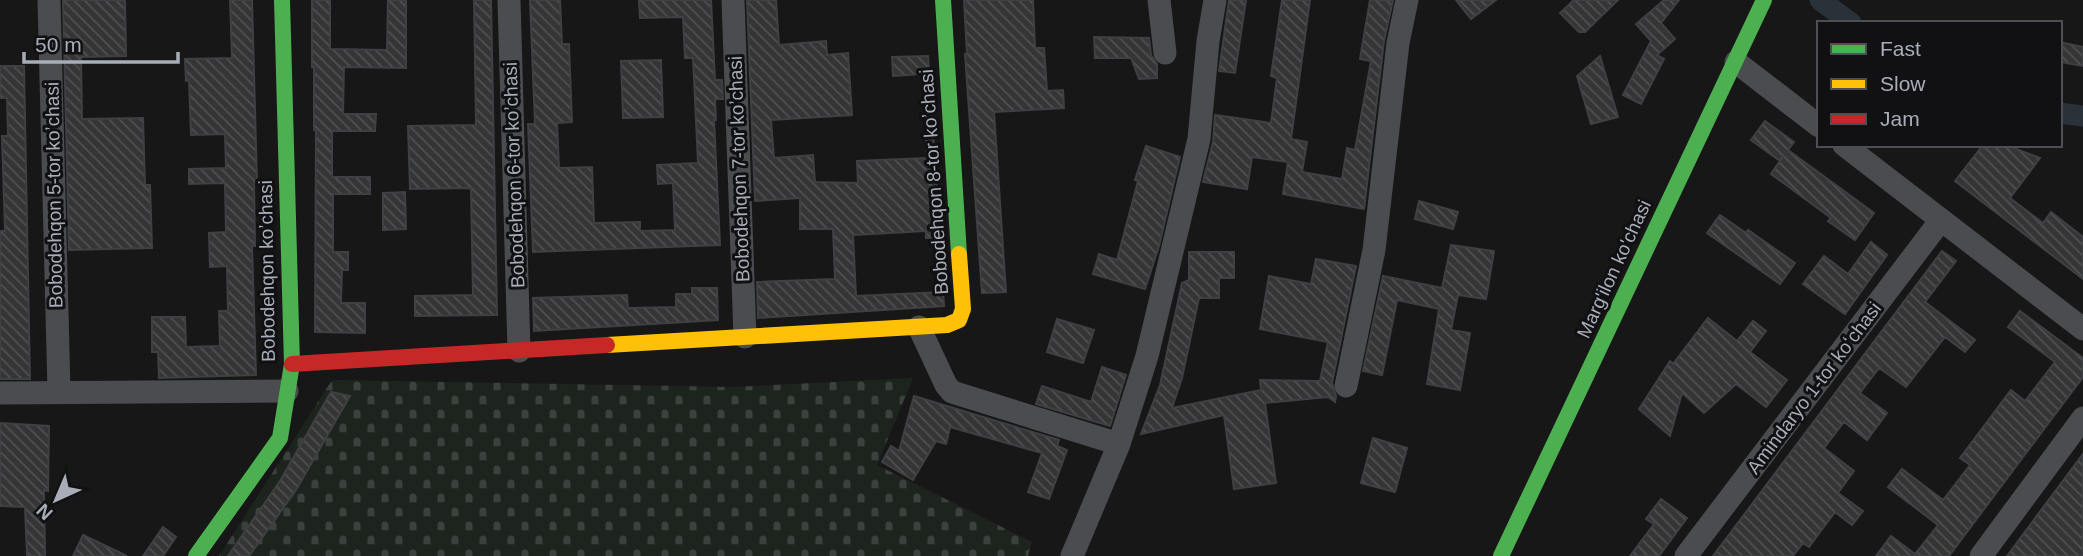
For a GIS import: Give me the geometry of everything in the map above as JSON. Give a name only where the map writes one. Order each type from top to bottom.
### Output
[{"type":"street","name":"Bobodehqon 5-tor koʼchasi","points":[[49,0],[59,391]]},
{"type":"street","name":"Bobodehqon koʼchasi","points":[[196,556],[280,438],[292,364],[282,0]]},
{"type":"street","name":"Bobodehqon 6-tor koʼchasi","points":[[509,0],[519,351]]},
{"type":"street","name":"Bobodehqon 7-tor koʼchasi","points":[[733,0],[744,337]]},
{"type":"street","name":"Bobodehqon 8-tor koʼchasi","points":[[292,364],[919,327],[947,325],[959,320],[963,309],[943,0]]},
{"type":"street","points":[[1159,0],[1165,53]]},
{"type":"street","points":[[1072,556],[1119,444],[1147,356],[1199,139],[1208,41],[1215,0]]},
{"type":"street","points":[[1346,386],[1374,250],[1398,43],[1408,0]]},
{"type":"street","name":"Marg'ilon ko'chasi","points":[[1501,556],[1736,62],[1755,4]]},
{"type":"street","points":[[1736,62],[1817,124]]},
{"type":"street","points":[[1847,147],[2083,329]]},
{"type":"street","name":"Amindaryo 1-tor koʻchasi","points":[[1686,556],[1941,220]]},
{"type":"street","points":[[919,327],[946,385],[952,392],[1119,444]]},
{"type":"street","points":[[0,393],[287,391]]},
{"type":"street","points":[[1981,556],[2083,418]]},
{"type":"green space","points":[[913,378],[877,465],[1032,542],[1028,556],[219,556],[332,380],[733,387]]},
{"type":"building","points":[[63,0],[125,0],[126,56],[81,57],[82,119],[143,118],[145,185],[150,185],[152,248],[69,250]]},
{"type":"building","points":[[230,0],[252,0],[257,182],[254,183],[255,246],[252,246],[256,375],[159,378],[158,352],[152,352],[152,317],[185,317],[186,347],[220,346],[219,311],[228,311],[227,266],[210,267],[209,233],[226,232],[225,183],[189,184],[189,169],[226,168],[225,134],[191,135],[189,80],[186,81],[185,59],[232,58]]},
{"type":"building","points":[[312,0],[330,0],[330,49],[387,50],[388,0],[406,0],[406,68],[344,67],[343,114],[376,114],[375,131],[332,131],[332,177],[370,177],[370,194],[333,194],[333,252],[348,252],[348,270],[342,270],[341,303],[365,303],[365,333],[315,332],[316,131]]},
{"type":"building","points":[[474,0],[491,0],[497,315],[415,316],[415,296],[473,295],[471,188],[410,189],[408,126],[476,125]]},
{"type":"building","points":[[530,0],[560,0],[562,44],[569,44],[572,122],[557,123],[559,168],[592,167],[594,223],[640,222],[640,231],[675,230],[673,183],[658,184],[657,165],[698,163],[693,58],[685,58],[683,17],[640,18],[639,0],[711,0],[715,80],[722,80],[723,99],[715,99],[714,120],[720,245],[533,252],[528,124],[535,124]]},
{"type":"building","points":[[747,0],[776,0],[779,45],[826,41],[827,55],[848,53],[852,115],[771,120],[774,158],[813,155],[815,182],[858,183],[857,161],[927,158],[923,74],[893,76],[892,57],[928,56],[940,238],[926,238],[926,231],[853,235],[856,296],[943,292],[944,306],[758,318],[757,282],[835,279],[833,229],[800,229],[800,198],[755,201]]},
{"type":"building","points":[[964,0],[1033,0],[1035,48],[1044,48],[1047,91],[1063,90],[1064,108],[994,112],[1006,292],[982,293],[965,54]]},
{"type":"building","points":[[1229,0],[1246,0],[1235,73],[1219,71]]},
{"type":"building","points":[[1282,0],[1310,0],[1291,139],[1307,142],[1302,172],[1342,179],[1347,148],[1355,150],[1371,61],[1360,59],[1370,0],[1393,0],[1384,41],[1364,209],[1283,194],[1288,162],[1252,157],[1247,189],[1203,182],[1213,142],[1215,115],[1271,123],[1277,78],[1271,76]]},
{"type":"building","points":[[1456,0],[1496,0],[1471,19]]},
{"type":"building","points":[[1574,0],[1618,0],[1585,32],[1579,32],[1560,13]]},
{"type":"building","points":[[1664,0],[1679,0],[1661,23],[1675,39],[1657,55],[1664,59],[1641,104],[1623,95],[1651,41],[1636,24]]},
{"type":"building","points":[[1094,37],[1149,38],[1151,55],[1157,64],[1157,78],[1139,79],[1131,58],[1095,58]]},
{"type":"building","points":[[2062,42],[2083,47],[2083,66],[2062,62]]},
{"type":"building","points":[[1600,56],[1618,117],[1591,124],[1577,76]]},
{"type":"building","points":[[661,60],[663,117],[623,118],[621,61]]},
{"type":"building","points":[[0,66],[24,66],[30,379],[0,379],[0,231],[5,231],[2,136],[8,136],[7,98],[0,98]]},
{"type":"building","points":[[1765,121],[1794,142],[1788,150],[1874,213],[1855,240],[1828,221],[1831,218],[1771,174],[1780,161],[1751,140]]},
{"type":"building","points":[[1146,146],[1180,157],[1159,246],[1145,289],[1093,274],[1099,254],[1117,260],[1138,181],[1135,180]]},
{"type":"building","points":[[1981,147],[2011,147],[2040,158],[2010,198],[2043,223],[2051,212],[2083,237],[2083,279],[1955,181]]},
{"type":"building","points":[[405,192],[406,229],[383,230],[383,193]]},
{"type":"building","points":[[1419,201],[1458,212],[1453,229],[1415,219]]},
{"type":"building","points":[[1720,215],[1746,233],[1748,230],[1795,263],[1780,284],[1707,233]]},
{"type":"building","points":[[1871,242],[1887,255],[1845,314],[1803,284],[1824,256],[1848,274]]},
{"type":"building","points":[[1451,245],[1494,251],[1486,299],[1458,295],[1451,330],[1470,333],[1460,390],[1427,384],[1439,309],[1397,300],[1382,375],[1363,371],[1383,276],[1442,288]]},
{"type":"building","points":[[1942,251],[1956,261],[1925,302],[1975,340],[1965,352],[1945,337],[1906,387],[1879,368],[1860,393],[1887,413],[1867,440],[1844,422],[1824,448],[1854,471],[1838,493],[1863,511],[1852,525],[1835,512],[1809,547],[1803,543],[1793,556],[1713,556]]},
{"type":"building","points":[[1189,252],[1234,252],[1234,278],[1219,278],[1219,298],[1199,298],[1182,378],[1172,408],[1261,390],[1260,380],[1320,381],[1328,342],[1260,329],[1269,276],[1311,284],[1316,259],[1356,266],[1332,383],[1335,402],[1328,397],[1265,403],[1276,483],[1234,489],[1224,415],[1141,434],[1160,385],[1182,283],[1189,280]]},
{"type":"building","points":[[692,288],[717,288],[718,320],[534,331],[533,298],[627,295],[628,308],[676,307],[676,294],[692,294]]},
{"type":"building","points":[[2020,311],[2083,358],[2083,377],[1949,556],[1876,556],[1891,536],[1915,554],[1938,525],[1888,487],[1902,469],[1943,500],[1970,465],[1960,458],[2011,390],[2025,401],[2055,362],[2008,327]]},
{"type":"building","points":[[1708,318],[1737,341],[1753,321],[1766,331],[1750,352],[1787,380],[1766,407],[1736,384],[1704,413],[1682,393],[1670,436],[1639,409],[1670,361],[1673,364]]},
{"type":"building","points":[[1057,319],[1094,330],[1083,363],[1047,352]]},
{"type":"building","points":[[1102,367],[1126,375],[1110,426],[1036,404],[1042,386],[1091,402]]},
{"type":"building","points":[[331,392],[350,396],[296,490],[249,556],[228,556],[280,481]]},
{"type":"building","points":[[914,396],[1059,440],[1057,446],[1067,450],[1049,499],[1028,492],[1042,453],[950,427],[946,444],[936,441],[913,480],[882,462],[891,446],[899,451]]},
{"type":"building","points":[[0,423],[49,426],[48,491],[44,490],[45,556],[27,556],[25,507],[0,506]]},
{"type":"building","points":[[1373,438],[1407,448],[1395,492],[1361,483]]},
{"type":"building","points":[[2083,454],[2083,556],[2007,556],[2050,498]]},
{"type":"building","points":[[1661,499],[1687,518],[1659,556],[1630,556],[1654,524],[1646,519]]},
{"type":"building","points":[[163,527],[176,537],[163,556],[143,556]]},
{"type":"building","points":[[83,535],[127,556],[73,556]]},
{"type":"waterway","points":[[1820,0],[1848,21]]},
{"type":"waterway","points":[[2062,113],[2083,116]]},
{"type":"traffic: fast","points":[[196,556],[280,438],[292,364],[282,0]]},
{"type":"traffic: fast","points":[[943,0],[959,254]]},
{"type":"traffic: fast","points":[[1501,556],[1764,0]]},
{"type":"traffic: slow","points":[[607,345],[947,325],[959,320],[963,309],[959,254]]},
{"type":"traffic: jam","points":[[292,364],[607,345]]}]
